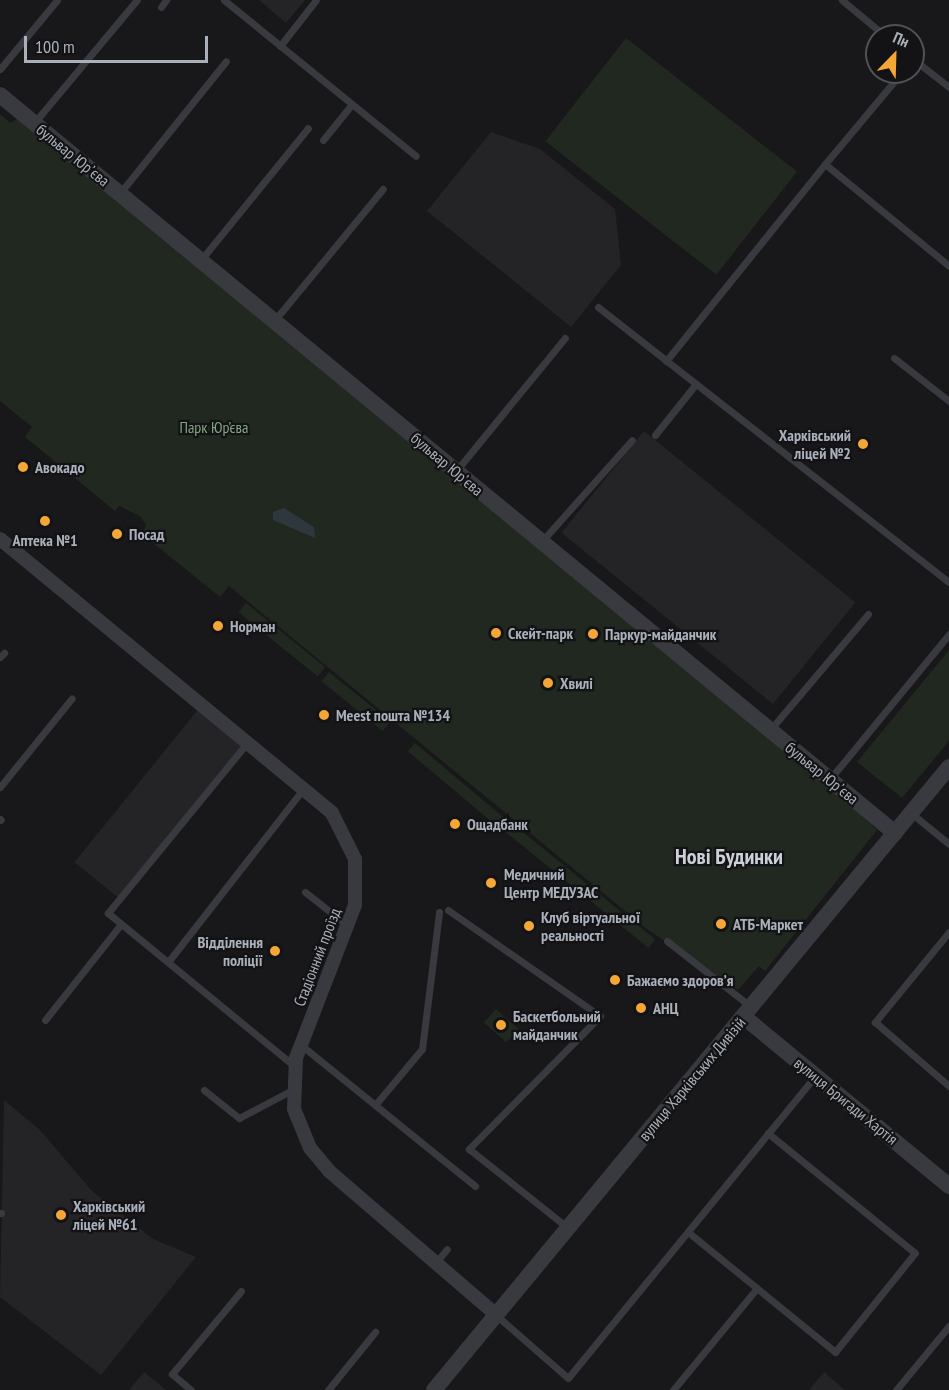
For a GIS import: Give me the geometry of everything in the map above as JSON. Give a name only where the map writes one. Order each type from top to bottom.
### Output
[{"type":"street","name":"бульвар Юрʼєва","points":[[0,95],[895,833]]},
{"type":"street","name":"Стадіонний проїзд","points":[[0,539],[332,813],[355,859],[355,905],[294,1066],[292,1090],[309,1148],[329,1171],[443,1254],[495,1314]]},
{"type":"street","name":"вулиця Харківських Дивізій","points":[[434,1390],[949,767]]},
{"type":"street","name":"вулиця Бригади Хартія","points":[[748,1012],[815,1075],[947,1180]]},
{"type":"lane","points":[[0,69],[57,0]]},
{"type":"lane","points":[[34,123],[137,0]]},
{"type":"lane","points":[[161,7],[166,0]]},
{"type":"lane","points":[[224,0],[416,156]]},
{"type":"lane","points":[[280,46],[316,0]]},
{"type":"lane","points":[[842,0],[871,24]]},
{"type":"lane","points":[[120,193],[226,61]]},
{"type":"lane","points":[[925,68],[949,87]]},
{"type":"lane","points":[[666,361],[892,84]]},
{"type":"lane","points":[[323,140],[352,104]]},
{"type":"lane","points":[[200,261],[308,128]]},
{"type":"lane","points":[[825,164],[949,266]]},
{"type":"lane","points":[[274,321],[382,189]]},
{"type":"lane","points":[[598,307],[949,582]]},
{"type":"lane","points":[[456,471],[565,338]]},
{"type":"lane","points":[[894,358],[949,401]]},
{"type":"lane","points":[[655,435],[695,385]]},
{"type":"lane","points":[[542,542],[632,440]]},
{"type":"lane","points":[[770,730],[868,614]]},
{"type":"lane","points":[[830,779],[949,634]]},
{"type":"lane","points":[[0,788],[72,698]]},
{"type":"lane","points":[[247,743],[108,913],[294,1066]]},
{"type":"lane","points":[[168,962],[303,789]]},
{"type":"lane","points":[[911,813],[949,844]]},
{"type":"lane","points":[[304,892],[347,925]]},
{"type":"lane","points":[[448,910],[600,1016],[469,1149],[568,1228]]},
{"type":"lane","points":[[375,1105],[422,1049],[439,912]]},
{"type":"lane","points":[[45,1020],[121,924]]},
{"type":"lane","points":[[949,932],[875,1022],[949,1086]]},
{"type":"lane","points":[[667,940],[748,1012]]},
{"type":"lane","points":[[301,1045],[475,1186]]},
{"type":"lane","points":[[495,1314],[568,1378],[815,1075]]},
{"type":"lane","points":[[204,1090],[239,1118],[292,1090]]},
{"type":"lane","points":[[687,1232],[835,1352],[915,1252],[768,1133]]},
{"type":"lane","points":[[673,1390],[757,1288]]},
{"type":"lane","points":[[191,1390],[172,1374],[241,1291]]},
{"type":"lane","points":[[896,1390],[949,1326]]},
{"type":"lane","points":[[327,1390],[375,1332]]},
{"type":"shaded area","points":[[259,0],[305,0],[286,23]]},
{"type":"shaded area","points":[[491,132],[540,149],[615,209],[621,265],[571,327],[427,211]]},
{"type":"shaded area","points":[[644,431],[855,602],[773,704],[562,533]]},
{"type":"shaded area","points":[[284,508],[314,527],[315,538],[273,520],[273,512]]},
{"type":"shaded area","points":[[201,706],[247,743],[120,899],[75,862]]},
{"type":"shaded area","name":"Харківський ліцей №61","points":[[4,1100],[40,1130],[92,1191],[153,1239],[196,1257],[101,1375],[0,1297]]},
{"type":"shaded area","points":[[144,1372],[166,1390],[129,1390]]},
{"type":"shaded area","points":[[824,1372],[845,1390],[809,1390]]},
{"type":"green space","points":[[626,38],[797,172],[716,275],[545,141]]},
{"type":"green space","name":"Парк Юр’єва","points":[[0,114],[10,123],[17,119],[807,765],[877,830],[765,971],[759,966],[738,990],[647,929],[229,586],[220,597],[142,534],[146,525],[140,516],[119,506],[115,511],[25,437],[32,427],[0,401]]},
{"type":"green space","points":[[246,603],[325,667],[318,677],[238,612]]},
{"type":"green space","points":[[949,650],[949,741],[902,798],[857,762]]},
{"type":"green space","points":[[329,672],[390,722],[383,731],[321,681]]},
{"type":"green space","points":[[415,743],[506,819],[499,828],[408,751]]},
{"type":"green space","points":[[513,824],[655,939],[648,948],[506,833]]},
{"type":"green space","name":"Баскетбольний майданчик","points":[[496,1009],[518,1029],[506,1042],[484,1022]]},
{"type":"place","name":"Харківський ліцей №2","points":[[863,444]]},
{"type":"place","name":"Авокадо","points":[[23,467]]},
{"type":"place","name":"Аптека №1","points":[[45,521]]},
{"type":"place","name":"Посад","points":[[117,534]]},
{"type":"place","name":"Норман","points":[[218,626]]},
{"type":"place","name":"Скейт-парк","points":[[496,633]]},
{"type":"place","name":"Паркур-майданчик","points":[[593,634]]},
{"type":"place","name":"Хвилі","points":[[548,683]]},
{"type":"place","name":"Meest пошта №134","points":[[324,715]]},
{"type":"place","name":"Ощадбанк","points":[[455,824]]},
{"type":"place","name":"Медичний Центр МЕДУЗАС","points":[[491,883]]},
{"type":"place","name":"АТБ-Маркет","points":[[721,924]]},
{"type":"place","name":"Клуб віртуальної реальності","points":[[529,926]]},
{"type":"place","name":"Відділення поліції","points":[[275,951]]},
{"type":"place","name":"Бажаємо здоровʼя","points":[[615,980]]},
{"type":"place","name":"АНЦ","points":[[641,1008]]},
{"type":"place","name":"Баскетбольний майданчик","points":[[501,1025]]},
{"type":"place","name":"Харківський ліцей №61","points":[[61,1215]]},
{"type":"district","name":"Нові Будинки","points":[[729,857]]}]
